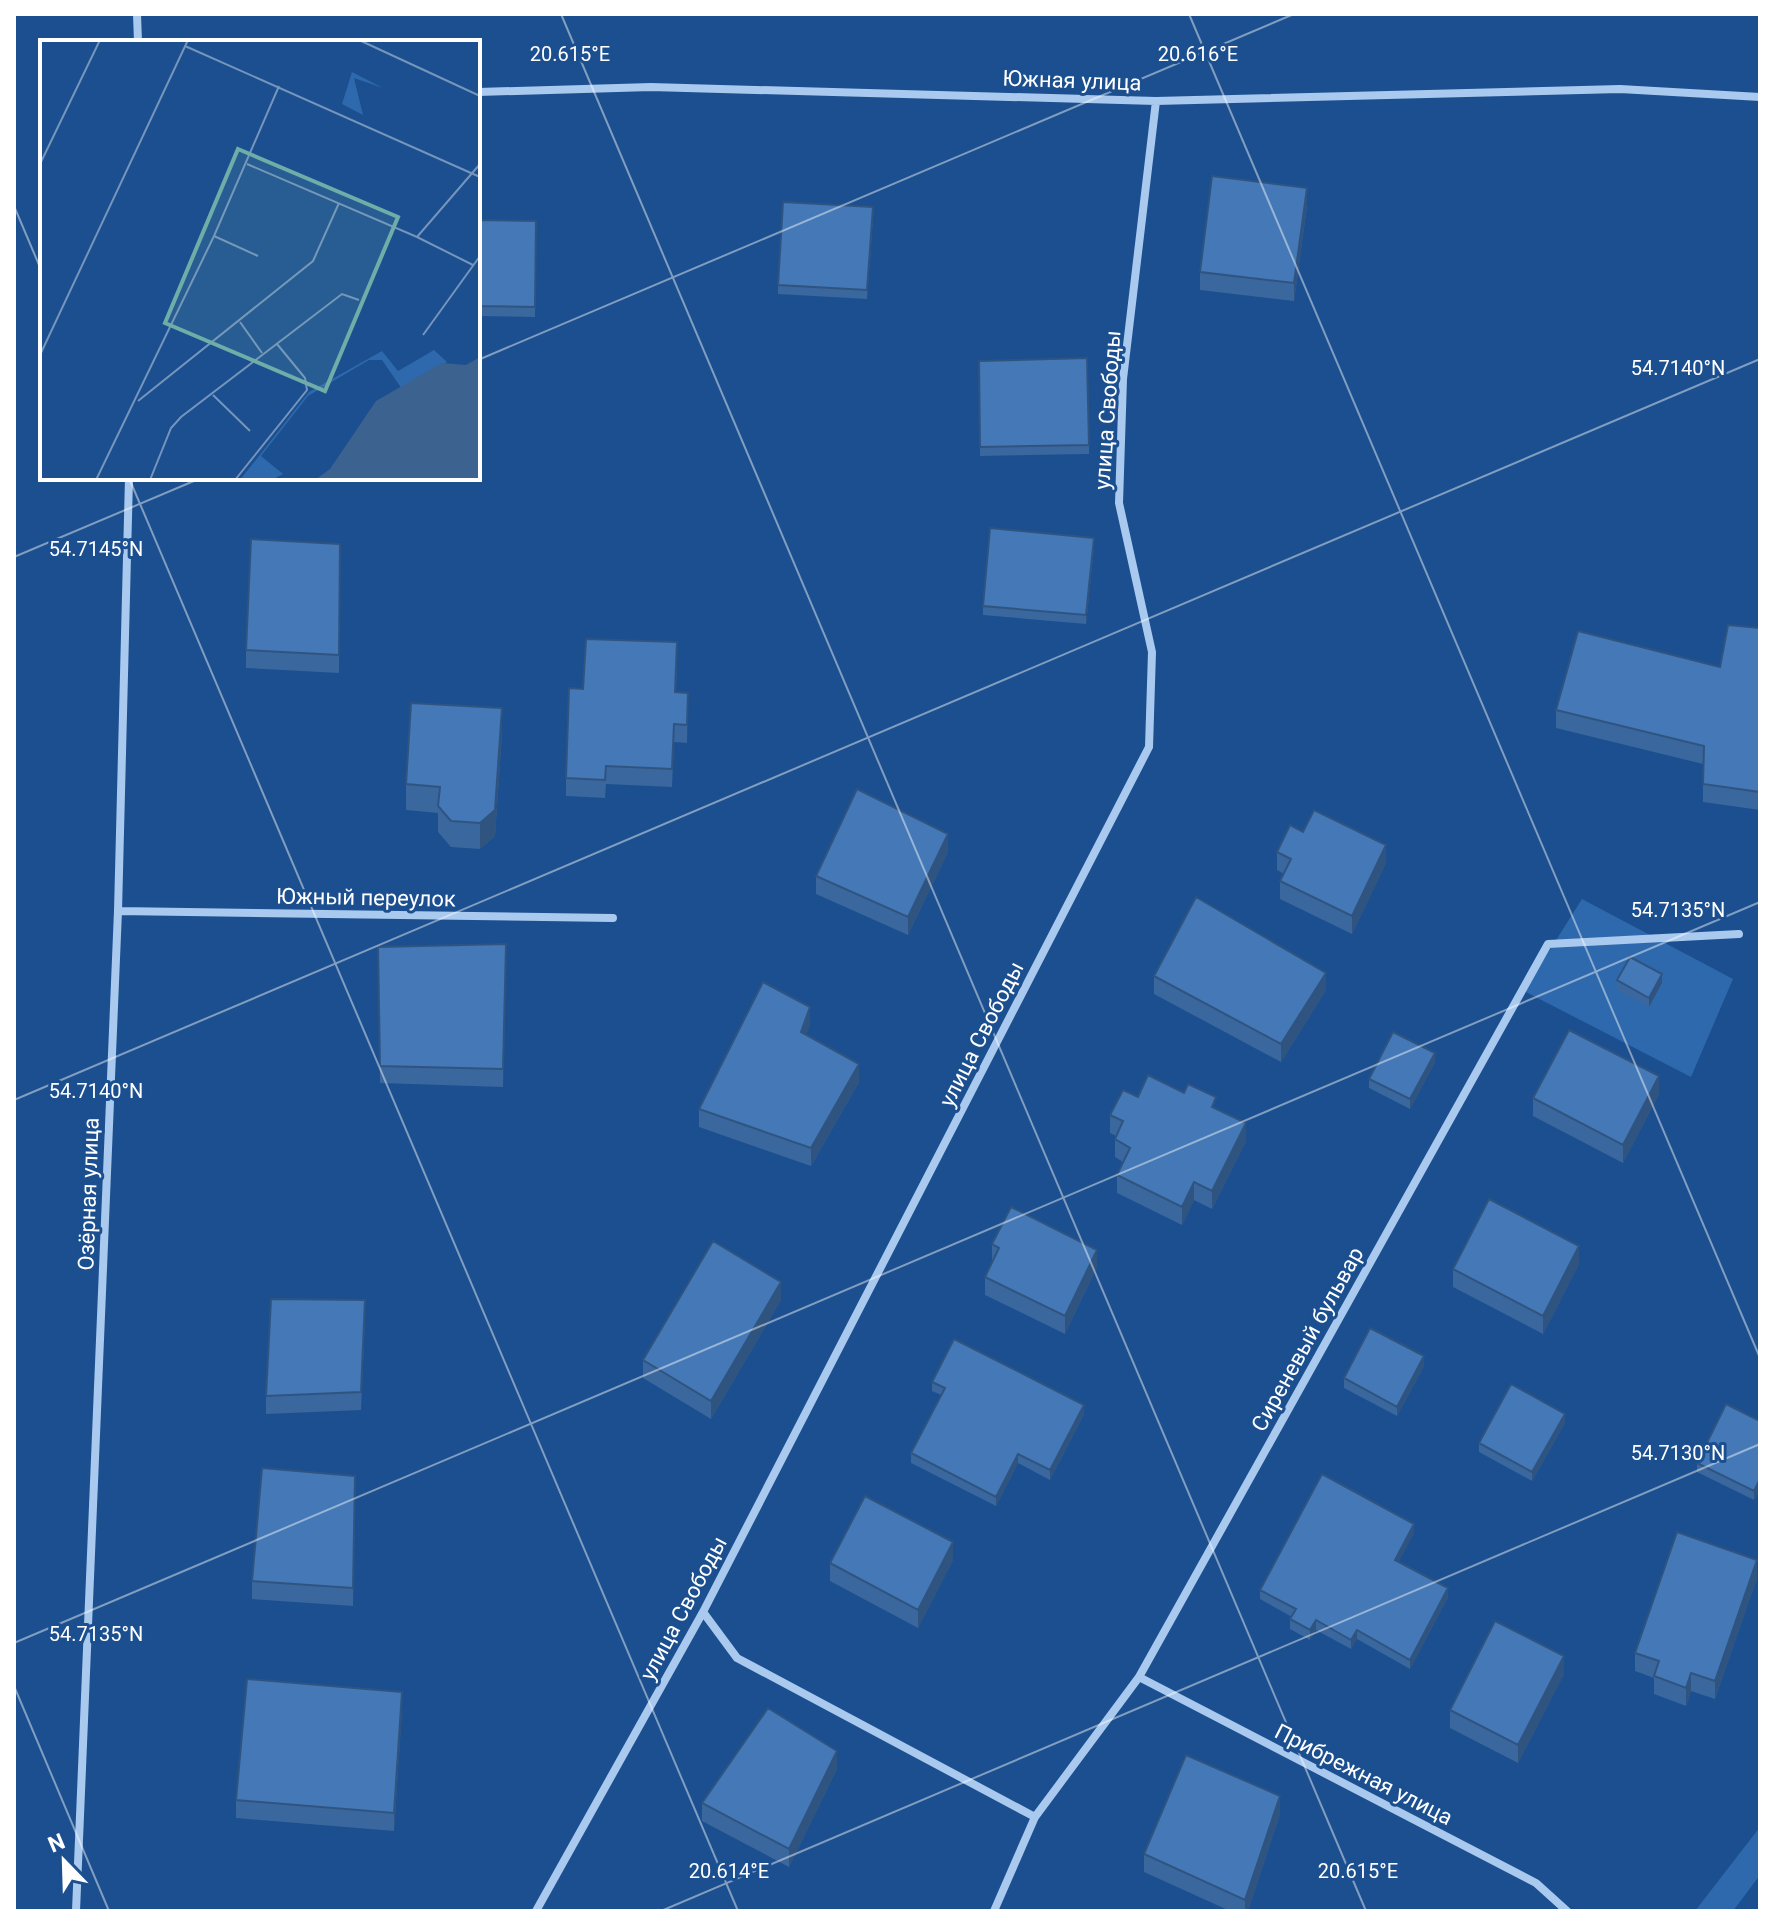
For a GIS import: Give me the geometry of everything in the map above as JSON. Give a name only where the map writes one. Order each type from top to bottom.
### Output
[{"type":"street","points":[[137,14],[138,40]]},
{"type":"street","name":"Южная улица","points":[[480,92],[651,87],[1156,101],[1620,89],[1760,97]]},
{"type":"street","name":"улица Свободы","points":[[536,1911],[703,1612],[1149,747],[1152,652],[1119,503],[1123,379],[1156,101]]},
{"type":"street","name":"Озёрная улица","points":[[76,1911],[118,911],[129,480]]},
{"type":"street","name":"Южный переулок","points":[[118,911],[613,918]]},
{"type":"street","name":"Сиреневый бульвар","points":[[994,1911],[1035,1817],[1139,1677],[1548,944],[1739,934]]},
{"type":"street","points":[[703,1612],[737,1658],[1035,1817]]},
{"type":"street","name":"Прибрежная улица","points":[[1139,1677],[1536,1883],[1567,1911]]},
{"type":"shaded area","points":[[1582,899],[1733,979],[1691,1077],[1524,991]]},
{"type":"shaded area","points":[[1760,1827],[1760,1875],[1733,1911],[1695,1911]]},
{"type":"building","points":[[1212,176],[1307,188],[1294,283],[1200,272]]},
{"type":"building","points":[[783,202],[873,207],[867,290],[778,285]]},
{"type":"building","points":[[480,220],[536,221],[535,307],[480,306]]},
{"type":"building","points":[[1087,358],[1089,445],[980,447],[979,361]]},
{"type":"building","points":[[990,528],[1094,538],[1086,615],[983,606]]},
{"type":"building","points":[[251,539],[340,544],[339,655],[246,650]]},
{"type":"building","points":[[1728,625],[1760,628],[1760,792],[1703,784],[1704,746],[1556,710],[1578,631],[1720,667]]},
{"type":"building","points":[[586,639],[677,642],[675,692],[688,693],[687,725],[674,724],[672,769],[606,766],[605,780],[566,778],[569,688],[583,689]]},
{"type":"building","points":[[411,703],[502,708],[495,810],[480,823],[451,821],[438,806],[440,787],[406,784]]},
{"type":"building","points":[[857,789],[948,834],[908,917],[816,876]]},
{"type":"building","points":[[1314,810],[1386,845],[1352,916],[1280,881],[1291,859],[1277,852],[1290,825],[1303,832]]},
{"type":"building","points":[[1196,897],[1326,973],[1281,1044],[1154,976]]},
{"type":"building","points":[[506,944],[503,1069],[380,1066],[378,947]]},
{"type":"building","points":[[1630,957],[1662,974],[1649,998],[1617,980]]},
{"type":"building","points":[[763,982],[810,1007],[801,1032],[859,1064],[811,1148],[699,1109]]},
{"type":"building","points":[[1569,1030],[1659,1076],[1623,1145],[1533,1098]]},
{"type":"building","points":[[1393,1032],[1435,1053],[1410,1099],[1369,1079]]},
{"type":"building","points":[[1148,1075],[1184,1093],[1188,1084],[1216,1097],[1212,1107],[1246,1123],[1212,1191],[1194,1182],[1182,1207],[1117,1175],[1130,1148],[1115,1139],[1123,1121],[1110,1115],[1123,1090],[1138,1097]]},
{"type":"building","points":[[1489,1199],[1579,1246],[1543,1316],[1453,1269]]},
{"type":"building","points":[[1011,1207],[1097,1250],[1065,1316],[985,1277],[999,1248],[992,1244]]},
{"type":"building","points":[[713,1241],[781,1282],[711,1401],[643,1360]]},
{"type":"building","points":[[271,1299],[365,1300],[361,1392],[266,1396]]},
{"type":"building","points":[[1370,1328],[1424,1356],[1397,1407],[1344,1378]]},
{"type":"building","points":[[954,1339],[1084,1405],[1050,1470],[1018,1454],[996,1497],[911,1453],[945,1388],[932,1382]]},
{"type":"building","points":[[1511,1384],[1565,1414],[1532,1472],[1479,1443]]},
{"type":"building","points":[[1726,1404],[1760,1421],[1760,1479],[1754,1491],[1697,1463]]},
{"type":"building","points":[[262,1468],[355,1476],[353,1588],[252,1581]]},
{"type":"building","points":[[1322,1474],[1414,1524],[1395,1560],[1448,1588],[1410,1660],[1357,1630],[1351,1640],[1316,1620],[1310,1630],[1290,1619],[1296,1609],[1260,1590]]},
{"type":"building","points":[[865,1496],[953,1542],[918,1610],[830,1563]]},
{"type":"building","points":[[1677,1532],[1757,1560],[1715,1681],[1691,1673],[1686,1688],[1654,1676],[1659,1661],[1635,1653]]},
{"type":"building","points":[[1495,1621],[1564,1656],[1518,1745],[1450,1710]]},
{"type":"building","points":[[247,1679],[402,1692],[394,1813],[236,1800]]},
{"type":"building","points":[[768,1708],[837,1751],[789,1849],[702,1803]]},
{"type":"building","points":[[1186,1755],[1280,1796],[1245,1900],[1144,1854]]}]
